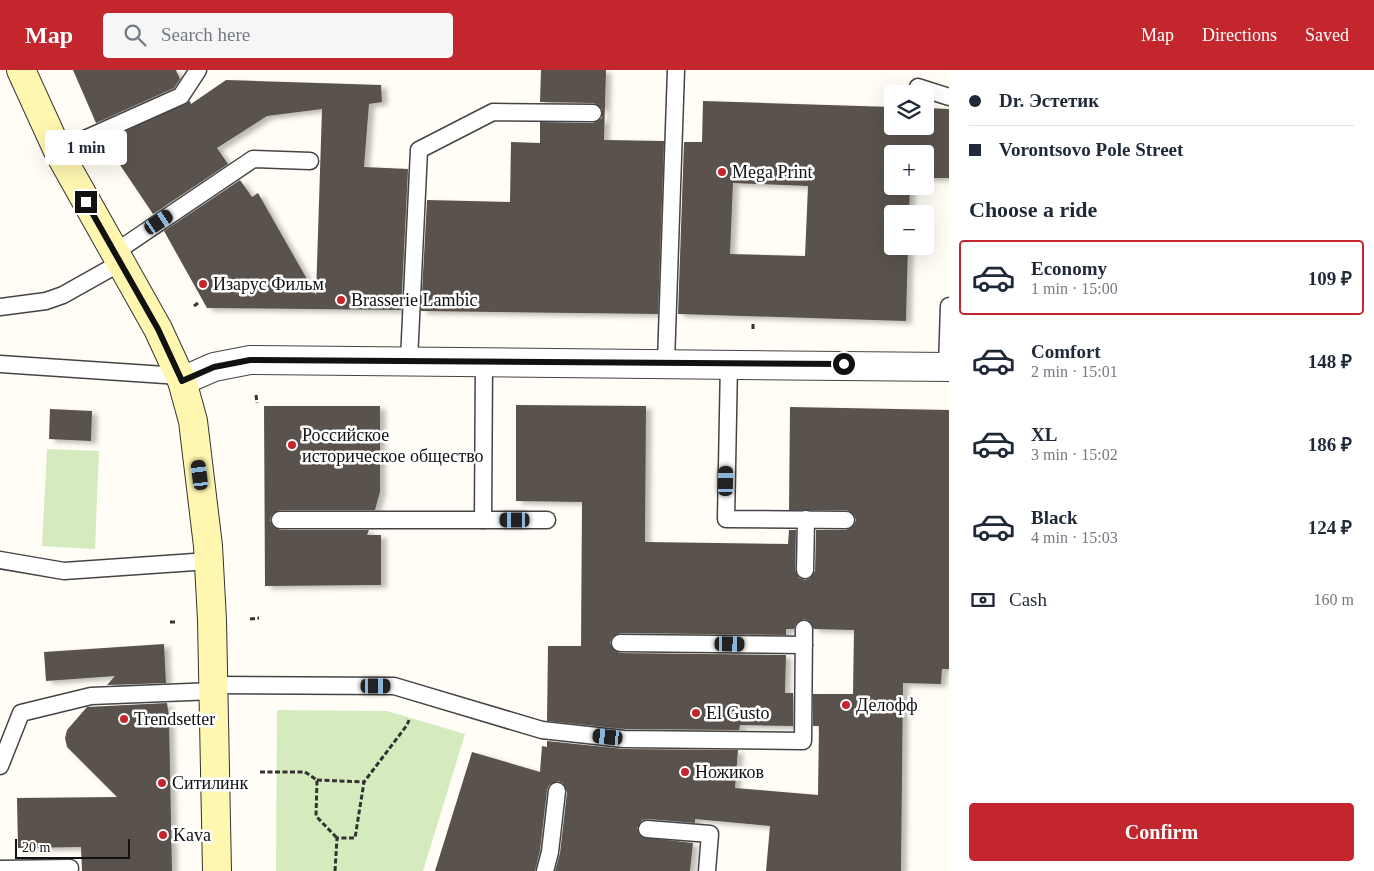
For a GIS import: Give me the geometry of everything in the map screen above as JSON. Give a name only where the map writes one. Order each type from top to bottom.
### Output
[{"type":"street","points":[[21,70],[58,151],[158,329],[181,378],[193,422],[209,561],[214,688],[217,871]]},
{"type":"street","points":[[181,378],[214,367],[250,360],[666,362],[948,367]]},
{"type":"lane","points":[[58,151],[181,96],[198,70]]},
{"type":"lane","points":[[666,362],[676,70]]},
{"type":"lane","points":[[934,92],[949,97]]},
{"type":"lane","points":[[409,360],[419,150],[493,112],[593,113]]},
{"type":"lane","points":[[0,307],[46,301],[63,295],[117,258],[252,159],[310,161]]},
{"type":"lane","points":[[948,367],[949,306]]},
{"type":"lane","points":[[483,520],[484,361]]},
{"type":"lane","points":[[729,363],[726,518],[846,520]]},
{"type":"lane","points":[[0,364],[181,378]]},
{"type":"lane","points":[[805,570],[806,519]]},
{"type":"lane","points":[[280,520],[547,520]]},
{"type":"lane","points":[[0,560],[64,571],[209,561]]},
{"type":"lane","points":[[0,766],[21,714],[91,696],[214,688],[394,686],[542,730],[624,739],[803,741],[804,637],[620,643]]},
{"type":"lane","points":[[545,871],[550,852],[557,791]]},
{"type":"lane","points":[[647,829],[710,834],[707,871]]},
{"type":"lane","points":[[0,869],[70,868]]},
{"type":"path","points":[[194,306],[198,304]]},
{"type":"path","points":[[753,324],[753,330]]},
{"type":"path","points":[[256,395],[257,403]]},
{"type":"path","points":[[250,619],[259,618]]},
{"type":"path","points":[[170,622],[175,622]]},
{"type":"path","points":[[317,780],[316,816],[337,838],[355,838],[364,782],[400,734]]},
{"type":"path","points":[[260,772],[305,772],[317,780],[364,782]]},
{"type":"path","points":[[335,871],[337,838]]},
{"type":"green space","points":[[47,449],[99,451],[95,549],[42,546]]},
{"type":"green space","points":[[277,710],[387,711],[465,734],[423,871],[276,871]]},
{"type":"building","points":[[73,70],[176,70],[180,79],[174,88],[96,123]]},
{"type":"building","points":[[541,70],[606,70],[604,140],[664,141],[658,314],[421,311],[427,200],[510,202],[511,142],[540,143],[540,122],[593,123],[602,118],[602,109],[594,103],[540,102]]},
{"type":"building","points":[[226,80],[381,85],[382,102],[369,104],[364,167],[408,169],[401,310],[207,308],[164,231],[240,180],[252,197],[258,193],[316,295],[322,109],[267,116],[217,148],[228,164],[153,214],[104,141],[190,101],[191,104]]},
{"type":"building","points":[[703,101],[884,107],[884,135],[934,135],[934,108],[949,109],[949,178],[934,178],[934,145],[884,145],[884,195],[910,195],[909,205],[884,205],[884,255],[908,255],[906,321],[678,314],[684,142],[702,142]],"holes":[[[733,183],[808,186],[805,256],[730,254]]]},
{"type":"building","points":[[516,405],[646,406],[645,542],[788,544],[789,530],[796,530],[795,570],[799,578],[805,580],[810,578],[815,571],[816,530],[846,530],[854,525],[856,520],[854,515],[847,510],[789,510],[790,407],[949,410],[949,669],[942,669],[941,684],[903,683],[901,871],[766,871],[770,826],[695,819],[695,823],[648,819],[642,820],[637,828],[642,837],[693,843],[690,871],[555,871],[560,853],[567,792],[563,783],[558,781],[549,785],[547,790],[540,850],[535,871],[435,871],[472,752],[540,772],[542,746],[547,747],[547,741],[624,749],[738,750],[735,788],[818,795],[819,726],[813,726],[813,694],[853,694],[854,630],[814,629],[809,621],[804,619],[796,624],[794,629],[786,629],[786,635],[620,633],[612,638],[610,643],[615,651],[620,653],[786,655],[785,693],[793,693],[793,726],[740,725],[739,730],[625,729],[547,721],[548,646],[581,646],[582,502],[516,501]]},
{"type":"building","points":[[264,406],[380,406],[380,492],[375,510],[280,510],[272,515],[270,520],[272,525],[280,530],[369,530],[367,535],[381,535],[381,585],[265,586]]},
{"type":"building","points":[[50,409],[92,411],[91,441],[49,439]]},
{"type":"building","points":[[164,644],[166,683],[107,685],[115,676],[46,681],[44,652]]},
{"type":"building","points":[[167,703],[169,717],[172,871],[82,871],[81,847],[18,848],[17,798],[117,797],[67,747],[65,738],[67,730],[87,707]]},
{"type":"place","name":"Mega Print","points":[[722,172]]},
{"type":"place","name":"Изарус Фильм","points":[[203,284]]},
{"type":"place","name":"Brasserie Lambic","points":[[341,300]]},
{"type":"place","name":"Российское историческое общество","points":[[292,445]]},
{"type":"place","name":"Делофф","points":[[846,705]]},
{"type":"place","name":"El Gusto","points":[[696,713]]},
{"type":"place","name":"Trendsetter","points":[[124,719]]},
{"type":"place","name":"Ножиков","points":[[685,772]]},
{"type":"place","name":"Ситилинк","points":[[162,783]]},
{"type":"place","name":"Kava","points":[[163,835]]},
{"type":"route","points":[[86,202],[158,329],[182,381],[214,367],[250,360],[844,364]]}]
